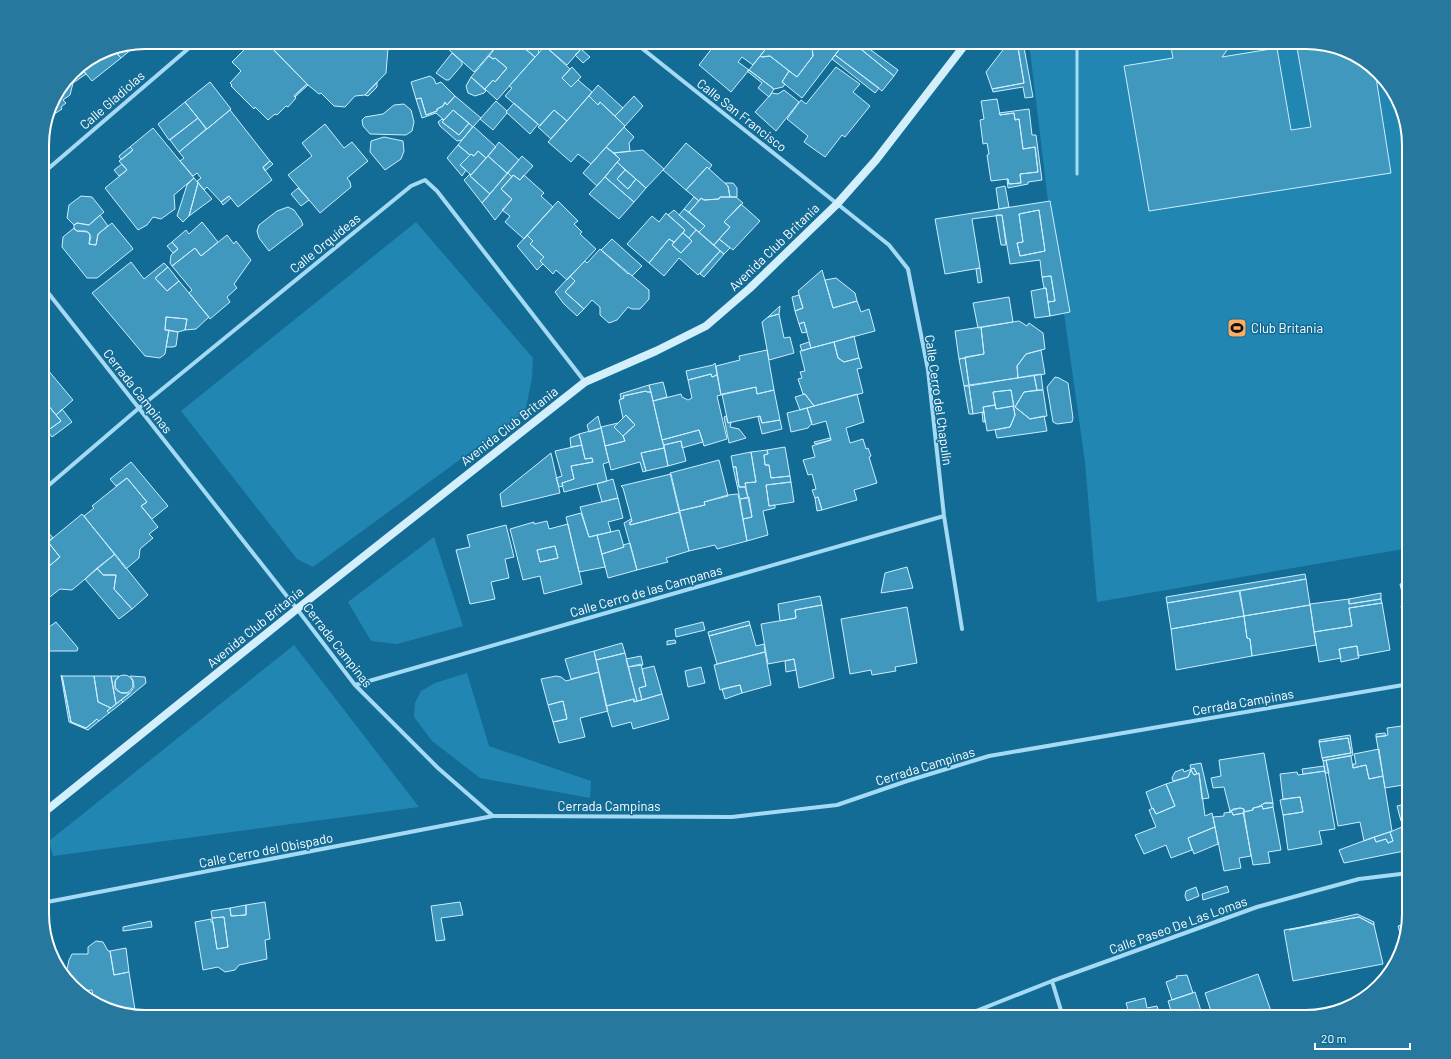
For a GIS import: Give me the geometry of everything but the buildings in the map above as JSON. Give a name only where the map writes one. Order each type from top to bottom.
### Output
[{"type":"main road","name":"Avenida Club Britania","points":[[49,808],[297,608],[585,382],[656,351],[706,326],[750,288],[837,204],[876,160],[962,49]]},
{"type":"street","name":"Calle Gladiolas","points":[[49,168],[188,49]]},
{"type":"street","name":"Calle San Francisco","points":[[643,49],[837,204]]},
{"type":"street","name":"Calle Orquídeas","points":[[49,485],[139,408],[411,186],[425,180],[437,191],[585,382]]},
{"type":"street","name":"Calle Cerro del Chapulín","points":[[837,204],[889,245],[908,269],[928,370],[944,516],[962,629]]},
{"type":"street","name":"Cerrada Campinas","points":[[49,294],[297,608],[354,685],[438,768],[493,816],[732,817],[837,805],[907,781],[989,756],[1402,685]]},
{"type":"street","name":"Calle Cerro de las Campanas","points":[[354,685],[944,516]]},
{"type":"street","name":"Calle Cerro del Obispado","points":[[49,902],[493,816]]},
{"type":"street","name":"Calle Paseo De Las Lomas","points":[[979,1010],[1052,981],[1257,907],[1359,879],[1402,874]]},
{"type":"street","points":[[1052,981],[1061,1010]]},
{"type":"lane","points":[[1077,49],[1077,174]]},
{"type":"shaded area","name":"Club Britania","points":[[1030,49],[1306,49],[1337,54],[1359,65],[1374,77],[1389,97],[1395,108],[1399,120],[1402,145],[1402,549],[1097,602],[1085,462],[1047,193]]},
{"type":"shaded area","points":[[416,222],[533,358],[532,378],[525,412],[313,567],[297,559],[181,411]]},
{"type":"shaded area","points":[[434,537],[463,626],[397,644],[371,641],[348,602]]},
{"type":"shaded area","points":[[294,645],[419,807],[53,856],[49,841]]},
{"type":"shaded area","points":[[467,673],[489,746],[591,781],[590,798],[480,778],[432,741],[414,717],[415,703],[421,691],[435,683]]},
{"type":"place","name":"Club Britania","points":[[1237,328]]}]
